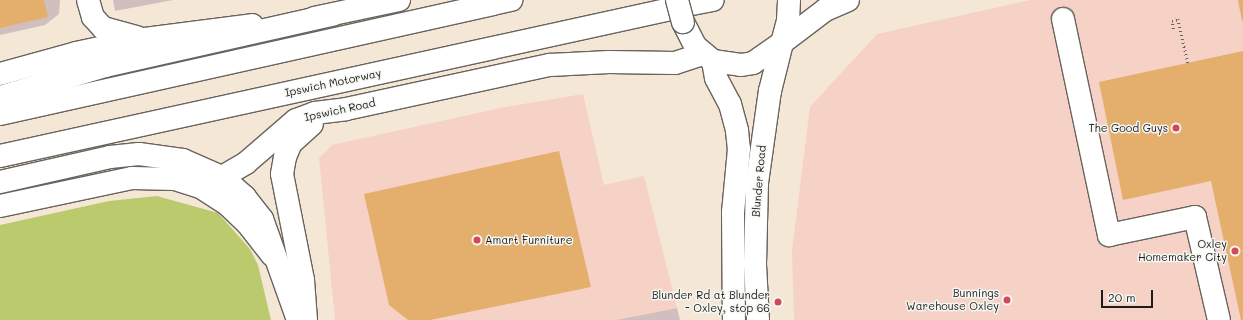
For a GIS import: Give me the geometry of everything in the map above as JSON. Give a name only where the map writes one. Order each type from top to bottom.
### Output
[{"type":"main road","points":[[88,0],[93,17],[103,28],[128,36],[156,37]]},
{"type":"main road","points":[[0,97],[104,66],[399,0]]},
{"type":"main road","points":[[0,114],[511,0]]},
{"type":"main road","name":"Blunder Road","points":[[758,320],[755,264],[757,183],[770,91],[788,20],[789,0]]},
{"type":"main road","points":[[708,58],[741,65],[753,63],[819,14],[848,0]]},
{"type":"main road","points":[[686,7],[716,78],[730,104],[737,131],[738,149],[733,212],[734,320]]},
{"type":"main road","name":"Ipswich Motorway","points":[[0,156],[686,7]]},
{"type":"main road","points":[[0,74],[76,53],[156,37],[332,15]]},
{"type":"main road","points":[[1063,19],[1109,235],[1195,217],[1219,320]]},
{"type":"main road","name":"Ipswich Road","points":[[202,188],[246,163],[299,118],[315,113],[346,109],[550,65],[609,62],[675,63],[708,58]]},
{"type":"main road","points":[[306,320],[303,280],[283,190],[282,168],[288,148],[301,132],[314,123],[346,109]]},
{"type":"main road","points":[[0,182],[110,157],[140,154],[183,160],[222,177],[245,197],[262,219],[298,320]]},
{"type":"main road","points":[[0,206],[140,177],[175,179],[202,188],[240,215],[276,261]]},
{"type":"path","points":[[1173,29],[1172,21],[1178,20],[1188,63]]},
{"type":"shaded area","points":[[0,0],[60,0],[59,14],[45,25],[0,35]]},
{"type":"shaded area","points":[[113,0],[173,0],[115,11]]},
{"type":"shaded area","points":[[1030,0],[1243,0],[1243,320],[794,320],[792,251],[810,107],[877,34]]},
{"type":"shaded area","points":[[583,94],[604,185],[644,176],[677,308],[616,320],[335,320],[319,158],[332,145],[505,107]]},
{"type":"shaded area","points":[[677,308],[680,320],[616,320]]},
{"type":"green space","points":[[157,196],[218,213],[250,249],[258,265],[271,320],[0,320],[0,225],[109,201]]},
{"type":"building","points":[[0,0],[44,0],[48,17],[0,28]]},
{"type":"building","points":[[1238,0],[1243,0],[1243,21],[1242,21]]},
{"type":"building","name":"The Good Guys","points":[[1243,51],[1243,320],[1241,320],[1211,181],[1123,200],[1099,82]]},
{"type":"building","name":"Amart Furniture","points":[[559,151],[591,287],[430,320],[408,320],[389,305],[364,194]]},
{"type":"place","name":"The Good Guys","points":[[1176,128]]},
{"type":"place","name":"Amart Furniture","points":[[477,240]]},
{"type":"place","name":"Oxley Homemaker City","points":[[1235,251]]},
{"type":"place","name":"Bunnings Warehouse Oxley","points":[[1007,300]]},
{"type":"place","name":"Blunder Rd at Blunder - Oxley, stop 66","points":[[778,302]]}]
